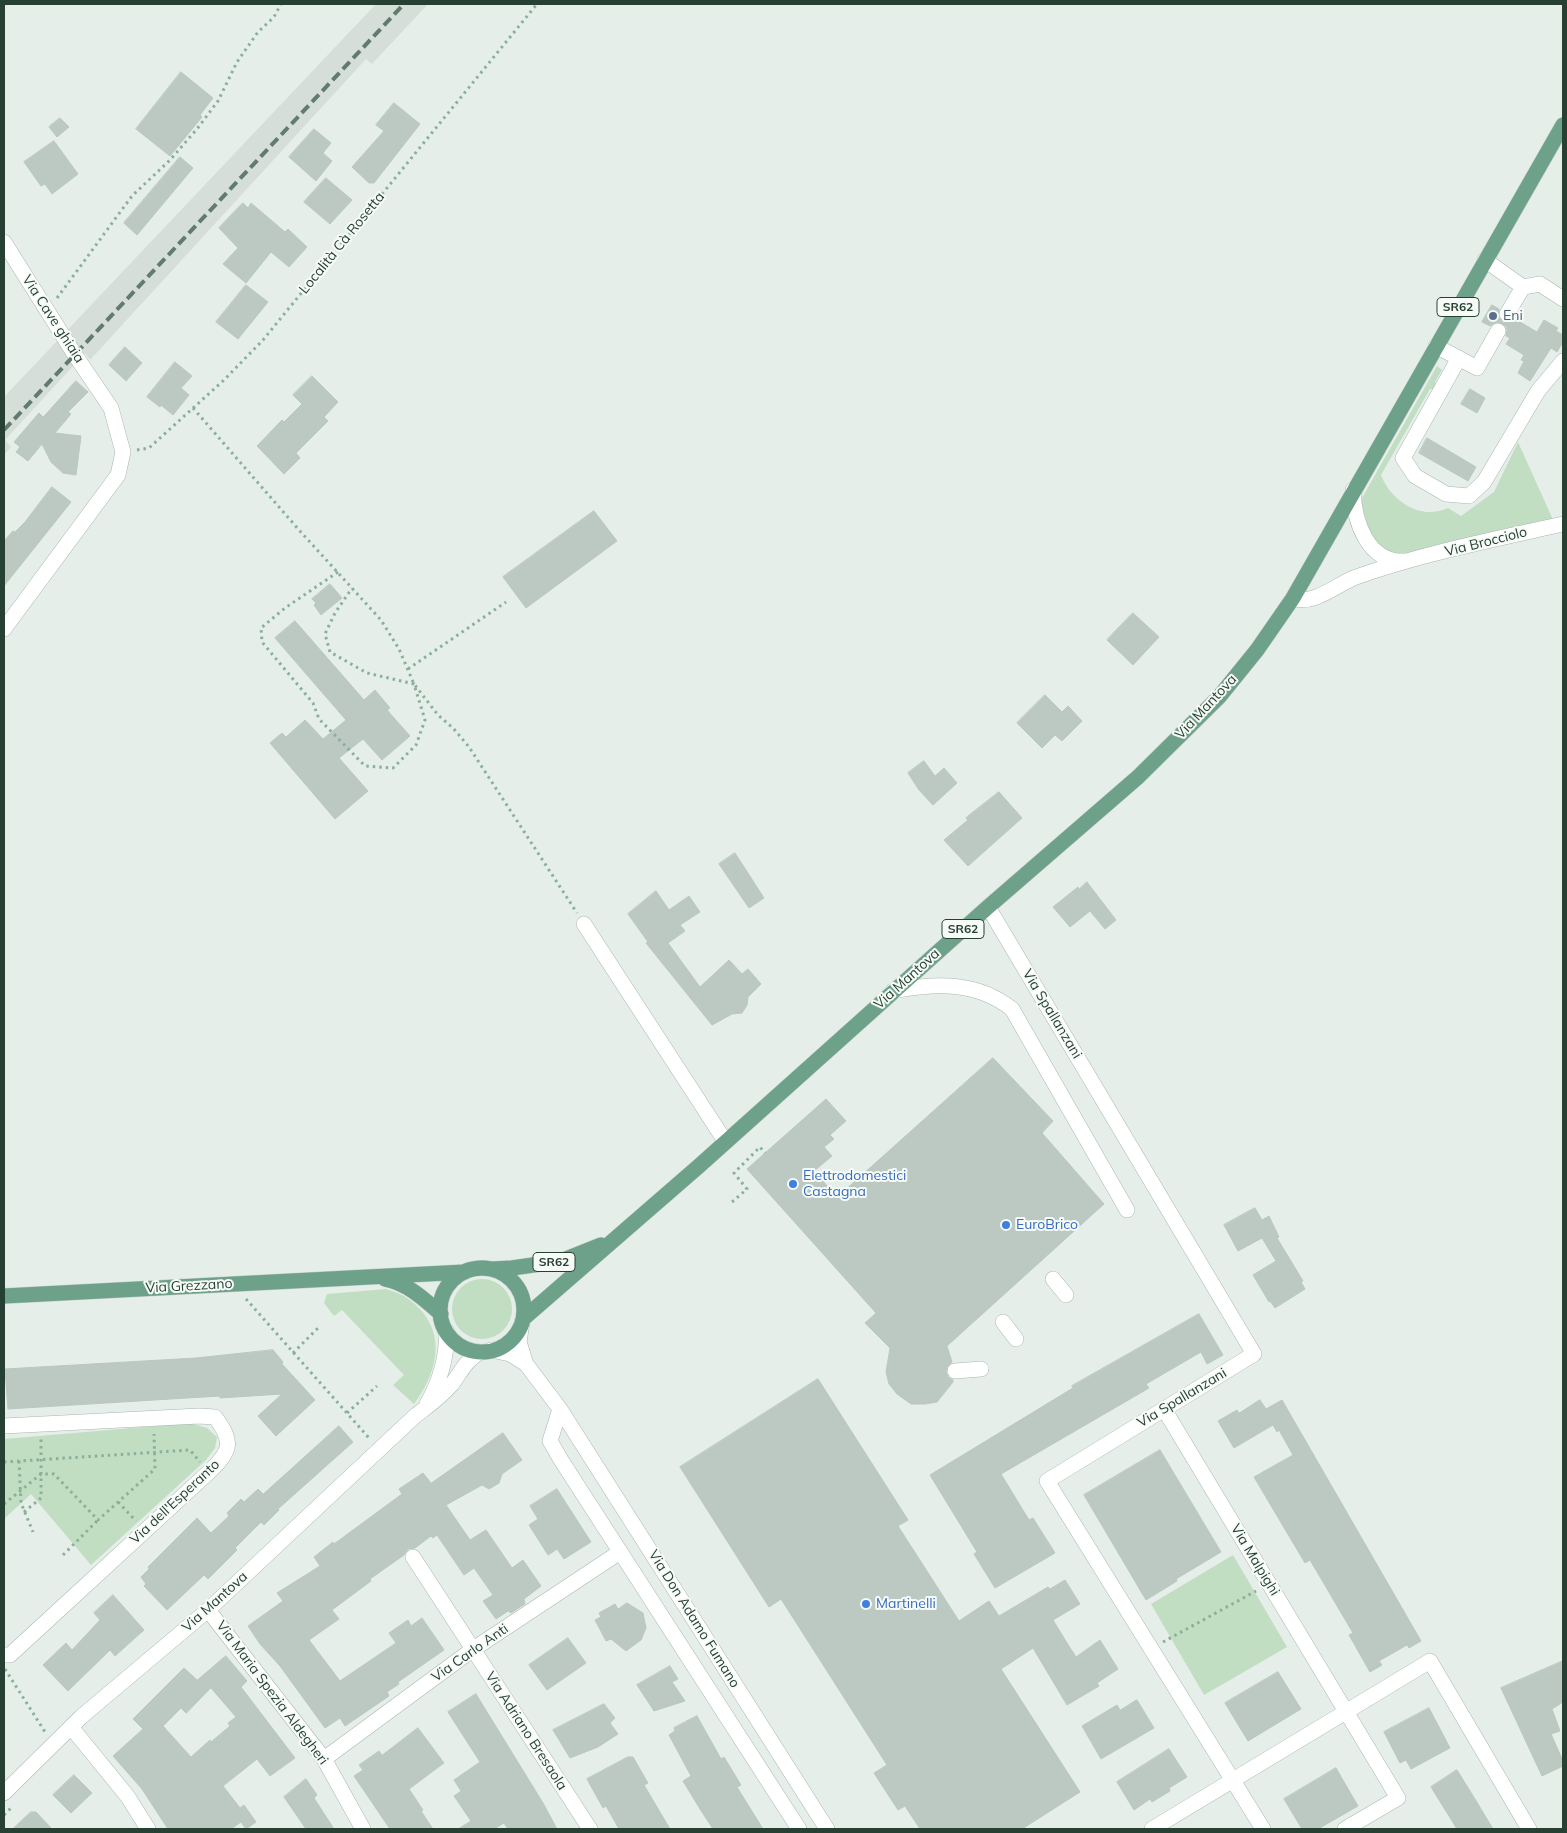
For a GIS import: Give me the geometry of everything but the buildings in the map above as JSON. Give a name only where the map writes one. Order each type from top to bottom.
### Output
[{"type":"main road","name":"SR62","points":[[1293,598],[1563,125]]},
{"type":"main road","name":"Via Mantova","points":[[523,1320],[988,907],[1138,777],[1219,697],[1257,650],[1293,598]]},
{"type":"main road","name":"Via Mantova","points":[[493,1269],[561,1261],[612,1240]]},
{"type":"main road","points":[[479,1268],[493,1269],[505,1275],[515,1284],[522,1295],[525,1307],[523,1320],[516,1334],[508,1343],[500,1348],[485,1351],[466,1348],[455,1341],[447,1332],[441,1314],[442,1297],[453,1279],[465,1272],[479,1268]]},
{"type":"main road","name":"Via Grezzano","points":[[4,1296],[465,1272]]},
{"type":"main road","name":"Via Grezzano","points":[[373,1277],[392,1280],[411,1289],[441,1314]]},
{"type":"street","name":"Via Cave ghiaia","points":[[4,242],[75,355],[111,408],[124,452]]},
{"type":"street","points":[[1485,260],[1522,286],[1540,284],[1563,299]]},
{"type":"street","points":[[1507,314],[1522,286]]},
{"type":"street","points":[[1436,346],[1477,368],[1498,331]]},
{"type":"street","points":[[1460,358],[1403,458],[1415,476],[1423,481],[1446,494],[1469,496],[1484,482],[1538,391],[1563,362]]},
{"type":"street","points":[[4,628],[118,475],[124,452]]},
{"type":"street","name":"Via Brocciolo","points":[[1353,490],[1355,517],[1362,535],[1374,549],[1388,558],[1398,562],[1409,561]]},
{"type":"street","name":"Via Brocciolo","points":[[1293,598],[1300,600],[1316,597],[1354,578],[1409,561],[1563,524]]},
{"type":"street","name":"Via Spallanzani","points":[[988,907],[1254,1354],[1047,1480],[1233,1780]]},
{"type":"street","points":[[584,924],[725,1141]]},
{"type":"street","points":[[894,991],[927,986],[974,989],[998,998],[1012,1009],[1128,1210]]},
{"type":"street","points":[[1053,1279],[1066,1295]]},
{"type":"street","name":"Via Don Adamo Fumano","points":[[523,1320],[519,1342],[526,1364],[560,1409],[827,1829]]},
{"type":"street","points":[[1002,1322],[1016,1338]]},
{"type":"street","name":"Via Mantova","points":[[424,1409],[441,1374],[446,1355],[447,1332]]},
{"type":"street","name":"Via Don Adamo Fumano","points":[[485,1351],[510,1354],[526,1364]]},
{"type":"street","name":"Via Mantova","points":[[4,1793],[71,1727],[208,1610],[424,1409],[440,1397],[453,1383],[471,1357],[485,1351]]},
{"type":"street","points":[[955,1371],[981,1369]]},
{"type":"street","name":"Via Don Adamo Fumano","points":[[560,1409],[550,1441],[798,1829]]},
{"type":"street","name":"Via Malpighi","points":[[1164,1409],[1398,1798],[1345,1829]]},
{"type":"street","name":"Via dell'Esperanto","points":[[4,1426],[199,1416],[214,1417],[225,1431],[228,1446],[220,1461],[209,1472],[10,1655],[4,1655]]},
{"type":"street","name":"Via Carlo Anti","points":[[324,1758],[472,1650],[620,1552]]},
{"type":"street","name":"Via Adriano Bresaola","points":[[413,1557],[590,1829]]},
{"type":"street","name":"Via Maria Spezia Aldegheri","points":[[208,1610],[324,1758],[363,1829]]},
{"type":"street","points":[[1152,1829],[1430,1661],[1529,1829]]},
{"type":"street","points":[[71,1727],[128,1797],[148,1829]]},
{"type":"street","points":[[1233,1780],[1263,1829]]},
{"type":"path","points":[[48,310],[132,196],[170,160],[197,129],[218,101],[237,62],[258,32],[274,17],[281,4]]},
{"type":"path","name":"Località Cà Rosetta","points":[[124,452],[149,448],[224,380],[263,340],[537,4]]},
{"type":"path","points":[[193,408],[381,620],[399,649],[414,684],[425,720],[416,745],[393,768],[365,766],[319,719],[313,703],[262,642],[260,628],[285,608],[338,572]]},
{"type":"path","points":[[352,588],[335,613],[324,634],[330,652],[367,673],[414,684],[438,715],[470,747],[584,924]]},
{"type":"path","points":[[408,669],[506,602]]},
{"type":"path","points":[[732,1202],[747,1189],[734,1174],[760,1147],[765,1153]]},
{"type":"path","points":[[244,1297],[380,1450]]},
{"type":"path","points":[[293,1353],[320,1326]]},
{"type":"path","points":[[347,1413],[377,1386]]},
{"type":"path","points":[[24,1512],[41,1498],[41,1424]]},
{"type":"path","points":[[4,1462],[190,1450],[209,1472]]},
{"type":"path","points":[[63,1555],[98,1520],[155,1469],[154,1452]]},
{"type":"path","points":[[19,1461],[21,1503],[33,1532]]},
{"type":"path","points":[[4,1504],[42,1474],[54,1474],[98,1520]]},
{"type":"path","points":[[118,1502],[145,1531]]},
{"type":"path","points":[[1151,1649],[1270,1583]]},
{"type":"path","points":[[4,1667],[53,1744]]},
{"type":"shaded area","points":[[376,4],[428,4],[372,64],[366,59],[90,360],[85,353],[5,440],[11,447],[4,455],[4,397]]},
{"type":"green space","points":[[1437,366],[1442,370],[1435,382],[1436,385],[1433,389],[1430,389],[1381,475],[1392,493],[1408,506],[1418,510],[1428,512],[1448,508],[1461,516],[1494,492],[1518,442],[1554,522],[1398,555],[1382,547],[1371,536],[1363,517],[1362,498]]},
{"type":"green space","points":[[476,1279],[488,1279],[504,1287],[510,1297],[512,1309],[510,1321],[504,1331],[488,1339],[476,1339],[460,1331],[452,1315],[452,1303],[460,1287]]},
{"type":"green space","points":[[386,1289],[404,1296],[418,1307],[428,1320],[434,1333],[436,1347],[430,1376],[414,1404],[393,1385],[404,1375],[342,1310],[334,1316],[324,1303],[327,1294]]},
{"type":"green space","points":[[190,1423],[207,1428],[217,1437],[215,1448],[206,1460],[91,1565],[31,1494],[4,1519],[4,1439]]},
{"type":"green space","points":[[1233,1555],[1287,1647],[1204,1695],[1151,1604]]},
{"type":"railway","points":[[4,430],[404,4]]},
{"type":"place","name":"Eni","points":[[1493,316]]},
{"type":"place","name":"Elettrodomestici Castagna","points":[[793,1184]]},
{"type":"place","name":"EuroBrico","points":[[1006,1225]]},
{"type":"place","name":"Martinelli","points":[[866,1604]]}]
